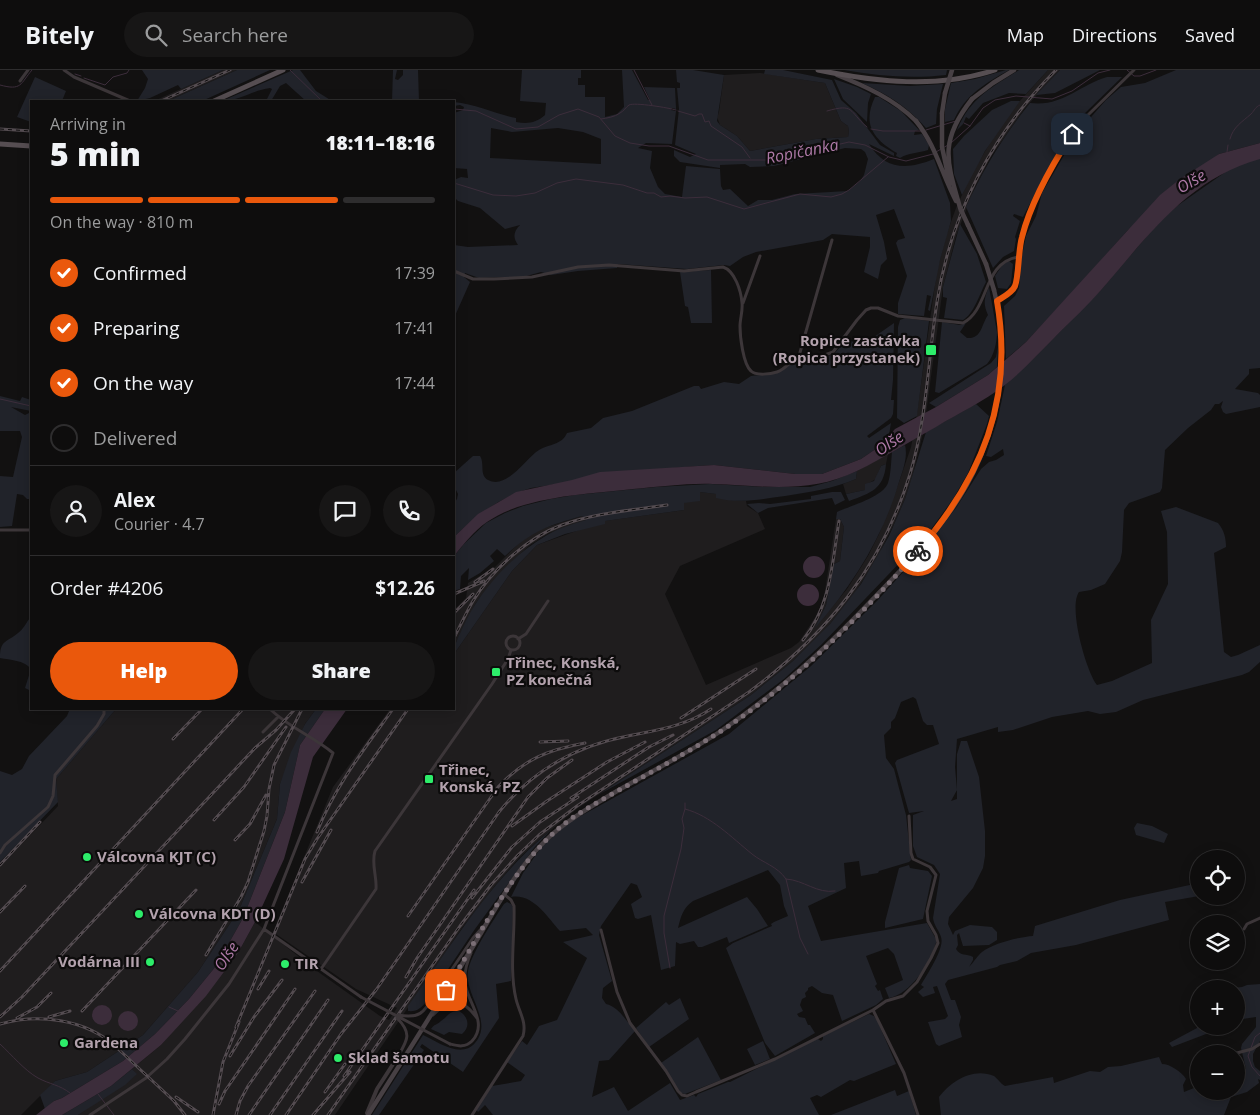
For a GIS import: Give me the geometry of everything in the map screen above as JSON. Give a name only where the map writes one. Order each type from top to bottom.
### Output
[{"type":"main road","points":[[216,100],[283,70]]},
{"type":"main road","points":[[818,70],[906,82],[935,81],[995,70]]},
{"type":"main road","points":[[952,70],[945,93],[940,134],[950,186],[961,211]]},
{"type":"main road","points":[[967,76],[984,70]]},
{"type":"main road","points":[[961,211],[950,175],[949,145],[957,120],[972,99],[1014,70]]},
{"type":"main road","points":[[367,1115],[504,895],[530,857],[559,827],[580,812],[722,730],[790,680],[838,635],[907,563],[950,512],[980,459],[992,425],[998,398],[1002,350],[1000,317],[986,264],[945,179],[932,143],[916,121],[898,105],[881,95],[828,72]]},
{"type":"main road","points":[[0,144],[30,146]]},
{"type":"street","points":[[20,81],[28,70]]},
{"type":"street","points":[[64,70],[81,80],[128,100]]},
{"type":"street","points":[[997,301],[1012,290],[1015,285],[1018,257],[1027,221],[1066,143],[1088,115],[1134,70]]},
{"type":"street","points":[[799,356],[832,240]]},
{"type":"street","points":[[760,256],[742,304],[741,339],[750,370],[753,373],[770,374],[778,372],[799,356],[822,356],[833,352],[857,320],[866,310],[871,308],[878,308],[898,316],[963,323],[981,302],[982,296],[999,266],[1007,260],[1018,257]]},
{"type":"street","points":[[455,271],[473,279],[494,279],[523,278],[578,267],[609,266],[684,271],[723,267],[734,275],[742,304]]},
{"type":"street","points":[[0,530],[30,530]]},
{"type":"street","points":[[518,640],[526,634],[548,601]]},
{"type":"street","points":[[511,650],[506,645],[507,639],[512,636],[518,640]]},
{"type":"street","points":[[511,650],[517,648],[518,640]]},
{"type":"street","points":[[320,969],[376,889],[377,879],[373,858],[376,851],[496,678],[508,659],[511,650]]},
{"type":"street","points":[[0,853],[5,846],[48,807],[52,796],[55,775],[97,726],[104,710]]},
{"type":"street","points":[[90,1115],[144,1079],[167,1059],[204,1017],[229,984],[264,929],[333,754],[325,746],[278,717],[271,710]]},
{"type":"street","points":[[263,732],[278,717]]},
{"type":"street","points":[[601,930],[617,992],[625,1013],[678,1092],[687,1096],[775,1059],[873,1010],[886,1001],[903,996],[917,982],[938,943],[936,935],[927,919],[927,911],[936,875],[930,866],[913,859],[909,816]]},
{"type":"street","points":[[472,1115],[523,1036],[526,1027],[517,1002],[513,979],[514,906],[511,900],[504,895]]},
{"type":"street","points":[[1245,927],[1247,924],[1260,918]]},
{"type":"street","points":[[393,1014],[411,1017],[416,1016],[427,1008],[473,938],[487,922]]},
{"type":"street","points":[[264,929],[360,997],[450,1044],[460,1046],[468,1044],[474,1039],[478,1026],[476,1012],[465,983],[466,969],[474,945]]},
{"type":"street","points":[[427,1020],[450,1001],[468,1006],[477,1019]]},
{"type":"street","points":[[873,1010],[904,1073],[918,1115]]},
{"type":"street","points":[[367,1115],[377,1090],[406,1042],[407,1030],[393,1014]]},
{"type":"street","points":[[1245,1050],[1252,1049],[1260,1044]]},
{"type":"shaded area","points":[[142,70],[223,70],[181,89],[178,85],[150,98],[138,100],[148,79]]},
{"type":"shaded area","points":[[223,70],[237,70],[170,100],[156,100]]},
{"type":"shaded area","points":[[237,70],[270,70],[204,100],[170,100]]},
{"type":"shaded area","points":[[293,70],[300,70],[316,91],[330,100],[305,100],[286,83],[280,86],[272,100],[266,100],[272,89],[270,88],[231,100],[224,100]]},
{"type":"shaded area","points":[[393,70],[397,70],[395,79],[398,80],[403,75],[403,70],[418,70],[419,100],[392,100]]},
{"type":"shaded area","points":[[522,70],[581,70],[581,78],[578,78],[578,85],[585,85],[585,97],[605,97],[605,117],[617,114],[624,107],[622,70],[632,70],[648,100],[650,100],[644,87],[675,88],[676,109],[672,108],[671,110],[676,111],[672,144],[646,143],[638,148],[652,151],[650,168],[658,187],[665,194],[682,197],[686,166],[720,169],[723,190],[730,189],[748,206],[758,200],[772,200],[795,194],[848,191],[864,175],[868,159],[865,152],[861,149],[845,148],[774,166],[750,167],[745,164],[720,165],[720,168],[680,162],[674,156],[674,150],[690,157],[696,154],[675,145],[679,109],[677,88],[680,88],[680,83],[677,82],[676,70],[693,70],[724,75],[717,121],[737,136],[750,151],[816,139],[848,137],[848,126],[841,121],[825,83],[764,74],[765,70],[783,70],[832,80],[841,100],[856,113],[880,145],[894,153],[894,156],[869,144],[882,159],[889,163],[906,166],[934,159],[950,203],[951,221],[940,260],[930,311],[928,310],[931,296],[927,295],[924,316],[898,314],[898,303],[907,276],[896,243],[898,240],[905,238],[894,209],[876,215],[887,259],[881,265],[878,279],[864,272],[870,247],[870,237],[832,234],[823,240],[756,252],[743,257],[730,266],[687,269],[618,264],[617,268],[551,275],[541,272],[523,277],[479,278],[465,273],[464,277],[470,282],[455,316],[455,245],[468,247],[518,245],[514,235],[520,225],[505,229],[480,208],[458,201],[455,198],[455,180],[461,177],[468,178],[467,169],[455,168],[455,113],[463,110],[464,107],[455,106],[455,102],[516,118],[516,122],[524,123],[538,120],[545,115],[546,103],[520,101]],"holes":[[[491,128],[512,132],[558,128],[583,132],[601,139],[601,164],[490,158]]]},
{"type":"shaded area","points":[[844,70],[947,70],[946,75],[907,77]]},
{"type":"shaded area","points":[[1009,70],[977,90],[964,103],[954,120],[945,122],[945,109],[951,83],[975,79]]},
{"type":"shaded area","points":[[1019,70],[1048,70],[1026,94],[1009,93],[983,103],[969,119],[966,117],[963,124],[957,130],[962,119],[975,101]]},
{"type":"shaded area","points":[[1048,70],[1060,70],[1025,108],[992,155],[975,187],[956,236],[943,287],[924,429],[905,499],[876,560],[854,594],[822,634],[793,661],[751,695],[578,808],[520,857],[462,928],[335,1115],[78,1115],[136,1074],[132,1069],[161,1045],[238,953],[255,922],[317,971],[380,1016],[389,1020],[397,1008],[356,989],[273,932],[333,787],[389,710],[455,710],[455,653],[512,571],[537,545],[604,521],[684,510],[683,503],[700,492],[717,494],[730,500],[746,501],[747,506],[758,513],[765,529],[680,566],[665,594],[706,685],[791,648],[799,642],[818,613],[824,597],[836,519],[840,519],[844,527],[840,561],[834,564],[826,605],[817,625],[847,589],[868,556],[879,534],[898,485],[911,447],[915,427],[937,270],[947,233],[972,173],[999,128],[1018,103]]},
{"type":"shaded area","points":[[1060,70],[1100,70],[1055,93],[1036,95]]},
{"type":"shaded area","points":[[1176,70],[1260,70],[1260,143],[1219,154],[1128,230],[1026,342],[1006,359],[1004,306],[1015,296],[1019,288],[1021,260],[1026,236],[1036,216],[1042,193],[1077,133],[1106,100],[1121,87],[1145,83]]},
{"type":"shaded area","points":[[760,73],[825,83],[841,121],[848,126],[848,137],[816,139],[750,151],[737,136],[720,125],[717,117],[724,75]]},
{"type":"shaded area","points":[[35,77],[66,91],[62,100],[30,100],[30,122],[17,117]]},
{"type":"shaded area","points":[[1107,77],[1122,77],[1082,116],[1065,139],[1056,137],[1056,140],[1061,145],[1023,217],[1014,214],[1013,216],[1020,221],[1015,237],[1014,251],[1003,257],[993,268],[966,207],[995,153],[1011,127],[1030,103],[1052,102],[1061,99]]},
{"type":"shaded area","points":[[834,79],[871,94],[868,103],[867,122],[843,99]]},
{"type":"shaded area","points":[[862,83],[910,86],[943,84],[937,109],[936,124],[926,128],[897,102]]},
{"type":"shaded area","points":[[875,97],[879,97],[901,111],[919,130],[915,131],[914,135],[922,134],[929,145],[928,150],[900,158],[896,156],[897,153],[876,136],[870,123],[871,107]]},
{"type":"shaded area","points":[[1011,101],[1020,101],[985,151],[962,195],[954,174],[953,149],[992,110]]},
{"type":"shaded area","points":[[1260,157],[1260,368],[1249,369],[1249,374],[1235,389],[1258,393],[1260,395],[1260,407],[1226,414],[1221,407],[1223,401],[1215,404],[1211,410],[1188,428],[1165,450],[1162,488],[1160,492],[1129,503],[1124,510],[1120,561],[1105,584],[1091,590],[1079,592],[1076,600],[1076,611],[1080,639],[1088,667],[1097,685],[1112,681],[1152,663],[1151,620],[1168,584],[1167,532],[1161,511],[1176,507],[1218,523],[1222,528],[1226,547],[1214,553],[1224,652],[1231,657],[1260,645],[1260,662],[1249,672],[1242,675],[1143,700],[1116,712],[1100,714],[1088,711],[1052,717],[1013,730],[998,732],[998,727],[957,739],[955,767],[957,790],[957,754],[961,741],[967,741],[979,777],[985,831],[985,856],[983,868],[973,888],[949,917],[948,924],[953,935],[955,931],[970,925],[992,927],[997,932],[997,940],[989,945],[963,946],[959,933],[957,935],[958,945],[956,949],[962,954],[973,957],[969,967],[980,953],[999,943],[1033,936],[1035,926],[1120,900],[1190,885],[1190,898],[1165,902],[1169,920],[1076,945],[1031,953],[1017,961],[948,980],[945,984],[951,1000],[955,1000],[961,1017],[959,1025],[962,1037],[939,1046],[936,1044],[928,1022],[945,1019],[948,1016],[937,986],[933,987],[935,993],[923,997],[918,992],[924,987],[921,985],[935,961],[942,942],[933,918],[940,874],[934,865],[917,857],[913,846],[913,815],[924,811],[909,813],[895,763],[897,760],[939,744],[933,725],[927,725],[923,721],[916,699],[913,697],[901,702],[895,718],[891,722],[891,728],[884,735],[886,758],[894,769],[906,815],[911,860],[878,873],[861,876],[859,861],[844,863],[846,888],[808,906],[821,941],[927,923],[936,939],[936,943],[924,968],[912,984],[905,991],[889,998],[885,988],[903,980],[894,954],[888,948],[866,956],[877,984],[875,986],[878,991],[880,990],[883,999],[876,1005],[842,1021],[833,995],[822,993],[812,986],[808,988],[805,993],[806,997],[802,999],[800,1005],[803,1011],[797,1014],[799,1017],[805,1018],[815,1033],[775,1056],[765,1043],[726,948],[772,926],[771,924],[774,922],[788,916],[780,885],[768,870],[693,901],[683,913],[678,928],[747,897],[768,926],[729,943],[727,937],[702,947],[698,947],[694,941],[680,944],[676,942],[675,966],[661,970],[651,915],[638,919],[635,918],[631,904],[642,897],[637,885],[631,883],[601,926],[599,935],[612,981],[603,988],[602,998],[606,1004],[619,1011],[635,1031],[609,1060],[599,1061],[592,1097],[614,1087],[628,1111],[670,1083],[680,1100],[694,1095],[696,1097],[698,1094],[730,1082],[810,1042],[818,1039],[821,1041],[823,1036],[869,1014],[877,1020],[896,1064],[854,1081],[850,1080],[821,1097],[817,1095],[810,1098],[819,1115],[493,1115],[485,1105],[478,1112],[475,1108],[492,1086],[521,1081],[525,1075],[507,1062],[522,1041],[527,1045],[539,1026],[557,1020],[587,958],[563,942],[593,935],[586,928],[560,931],[533,902],[519,897],[511,897],[523,873],[543,845],[570,822],[729,734],[811,666],[877,601],[923,550],[956,508],[981,469],[989,462],[1004,455],[1003,449],[991,457],[986,456],[997,422],[1005,385],[1100,291],[1159,222],[1177,206],[1244,159]],"holes":[[[957,790],[957,799],[951,801]]]},
{"type":"shaded area","points":[[960,224],[977,254],[986,282],[974,308],[963,320],[944,318],[947,298],[943,297],[943,287]]},
{"type":"shaded area","points":[[1009,261],[1013,264],[1011,283],[1007,289],[998,288],[995,276],[1003,264]]},
{"type":"shaded area","points":[[711,270],[712,323],[691,323],[688,307],[685,306],[680,272]]},
{"type":"shaded area","points":[[989,287],[997,332],[992,357],[987,364],[939,393],[935,392],[942,322],[960,325],[966,323],[960,332],[967,338],[976,336],[988,315],[985,301]]},
{"type":"shaded area","points":[[905,318],[929,321],[917,416],[904,423],[897,418],[898,327],[900,320]]},
{"type":"shaded area","points":[[894,323],[891,400],[894,400],[893,414],[891,418],[867,436],[869,438],[891,423],[889,435],[880,446],[861,459],[822,474],[795,474],[714,465],[648,470],[531,488],[499,502],[471,521],[455,536],[455,502],[458,494],[455,488],[455,472],[473,456],[480,456],[485,478],[495,482],[502,481],[516,472],[539,450],[559,442],[567,433],[591,428],[603,418],[632,411],[694,386],[699,386],[701,389],[724,382],[739,384],[751,376],[777,373],[793,361],[803,357],[822,358],[834,354],[846,340],[864,344]]},
{"type":"shaded area","points":[[998,347],[997,367],[988,375],[936,407],[929,403],[991,363],[996,357]]},
{"type":"shaded area","points":[[0,396],[20,401],[22,397],[30,400],[30,411],[11,407],[25,415],[30,412],[30,499],[17,494],[12,526],[0,527],[0,476],[13,477],[22,437],[20,431],[0,431]]},
{"type":"shaded area","points":[[976,404],[989,416],[968,473],[953,499],[929,532],[822,644],[784,679],[716,730],[598,795],[751,695],[793,661],[830,624],[861,584],[889,536],[905,499],[926,432]]},
{"type":"shaded area","points":[[905,445],[906,450],[902,473],[875,541],[842,595],[815,628],[826,605],[834,564],[840,561],[844,527],[840,519],[836,519],[837,512],[880,493],[888,483],[892,452]]},
{"type":"shaded area","points":[[888,454],[886,464],[881,466],[876,479],[869,483],[865,490],[846,494],[843,484],[856,479],[857,471]]},
{"type":"shaded area","points":[[886,464],[882,479],[875,489],[849,501],[846,494],[865,490],[865,484],[874,481],[881,466]]},
{"type":"shaded area","points":[[857,471],[856,479],[838,485],[812,492],[768,498],[733,501],[716,498],[716,494],[700,492],[700,501],[684,503],[684,510],[605,521],[605,524],[565,534],[537,545],[512,571],[455,653],[456,641],[469,615],[477,601],[497,576],[521,553],[547,535],[561,528],[586,520],[582,516],[540,530],[505,556],[497,549],[490,556],[494,561],[468,580],[469,568],[461,576],[460,589],[455,591],[455,555],[486,523],[505,513],[551,499],[656,487],[710,484],[810,487]]},
{"type":"shaded area","points":[[841,492],[845,500],[835,505],[832,498],[768,508],[758,513],[747,504],[770,504],[811,499],[811,496]]},
{"type":"shaded area","points":[[582,516],[587,520],[549,533],[530,545],[514,560],[476,603],[455,644],[455,609],[466,598],[468,583],[495,567],[517,545],[541,529]]},
{"type":"shaded area","points":[[30,618],[30,668],[21,662],[0,658],[3,645],[20,631]]},
{"type":"shaded area","points":[[30,672],[30,690],[25,688]]},
{"type":"shaded area","points":[[115,710],[315,710],[305,724],[280,784],[277,819],[239,910],[198,972],[143,1035],[87,1072],[55,1081],[21,1115],[0,1115],[0,867],[58,806],[56,779]]},
{"type":"shaded area","points":[[115,710],[56,779],[58,802],[0,862],[0,771],[12,775],[22,769],[29,756],[67,716],[69,711]]},
{"type":"shaded area","points":[[315,710],[324,710],[300,745],[285,812],[243,918],[216,966],[189,999],[155,1034],[123,1061],[54,1101],[45,1109],[40,1095],[55,1081],[87,1072],[143,1035],[198,972],[239,910],[277,819],[280,784],[291,752],[305,724]]},
{"type":"shaded area","points":[[1137,823],[1152,826],[1168,834],[1164,843],[1136,835],[1134,828]]},
{"type":"shaded area","points":[[552,829],[534,848],[475,929],[426,1002],[414,1011],[408,1011],[408,1006],[492,890],[530,848]]},
{"type":"shaded area","points":[[909,865],[910,868],[928,871],[932,876],[923,919],[885,928],[899,868]]},
{"type":"shaded area","points":[[507,902],[513,907],[511,981],[496,984],[499,1018],[463,1072],[422,1044],[420,1047],[424,1050],[379,1115],[372,1115],[423,1035],[449,1048],[469,1048],[475,1043],[480,1035],[481,1026],[480,1017],[470,989],[468,971],[473,955],[483,937]]},
{"type":"shaded area","points":[[1260,984],[1260,1041],[1253,1054],[1253,1061],[1255,1067],[1260,1071],[1260,1080],[1258,1079],[1259,1083],[1245,1093],[1245,1045],[1242,1045],[1256,1027],[1256,1017],[1245,1019],[1245,986]]},
{"type":"shaded area","points":[[680,998],[689,1019],[649,1047],[636,1028],[666,1002],[669,1005]]},
{"type":"shaded area","points":[[459,1011],[465,1016],[467,1022],[467,1028],[462,1034],[449,1032],[444,1035],[431,1029],[450,1013]]},
{"type":"shaded area","points":[[1190,1032],[1190,1035],[1203,1035],[1172,1047],[1169,1043]]},
{"type":"shaded area","points":[[698,1037],[721,1080],[685,1094],[681,1093],[661,1063]]},
{"type":"shaded area","points":[[763,1041],[770,1059],[755,1065],[747,1049]]},
{"type":"shaded area","points":[[1159,1057],[1162,1064],[1172,1067],[1184,1076],[1186,1079],[1183,1085],[1184,1092],[1190,1090],[1190,1100],[1230,1100],[1224,1115],[941,1115],[939,1097],[956,1081],[971,1074],[978,1073],[994,1076],[1005,1086],[1053,1077],[1054,1083],[1090,1071],[1100,1072],[1108,1067],[1121,1066]]},
{"type":"shaded area","points":[[132,1069],[137,1074],[125,1085],[78,1115],[62,1115],[111,1086]]},
{"type":"shaded area","points":[[895,1090],[897,1096],[909,1091],[916,1115],[831,1115]]},
{"type":"water","name":"Olše","points":[[1260,143],[1260,159],[1234,168],[1212,180],[1172,211],[1091,301],[1012,380],[980,402],[867,466],[839,478],[804,486],[683,485],[577,495],[538,501],[502,513],[487,522],[473,534],[455,555],[455,536],[478,514],[516,492],[600,472],[714,465],[795,474],[822,474],[861,459],[880,446],[895,429],[936,407],[988,375],[1026,342],[1160,195],[1180,179],[1219,154]]},
{"type":"water","points":[[814,556],[822,559],[825,567],[822,575],[814,578],[806,575],[803,567],[806,559]]},
{"type":"water","points":[[808,584],[816,587],[819,595],[816,603],[808,606],[800,603],[797,595],[800,587]]},
{"type":"water","name":"Olše","points":[[324,710],[346,710],[313,757],[284,859],[255,922],[238,953],[206,996],[161,1045],[111,1086],[62,1115],[36,1115],[54,1101],[123,1061],[155,1034],[189,999],[216,966],[243,918],[285,812],[300,745]]},
{"type":"water","points":[[102,1005],[109,1008],[112,1015],[109,1022],[102,1025],[95,1022],[92,1015],[95,1008]]},
{"type":"water","points":[[128,1011],[135,1014],[138,1021],[135,1028],[128,1031],[121,1028],[118,1021],[121,1014]]},
{"type":"waterway","points":[[0,85],[17,87],[32,70]]},
{"type":"waterway","points":[[84,78],[105,85],[113,77],[127,73],[129,70]]},
{"type":"waterway","name":"Ropičanka","points":[[290,70],[321,100]]},
{"type":"waterway","points":[[634,70],[652,105]]},
{"type":"waterway","name":"Ropičanka","points":[[951,143],[970,126],[983,108],[995,100],[1016,96],[1052,99],[1072,91],[1098,73],[1110,70]]},
{"type":"waterway","name":"Ropičanka","points":[[1127,70],[1134,76],[1140,76],[1156,70]]},
{"type":"waterway","points":[[75,74],[81,76]]},
{"type":"waterway","points":[[601,119],[616,115],[632,104],[676,110]]},
{"type":"waterway","points":[[1230,139],[1241,122],[1260,105]]},
{"type":"waterway","points":[[827,111],[847,108],[867,127]]},
{"type":"waterway","name":"Ropičanka","points":[[455,109],[476,111],[516,129],[538,127],[559,115],[578,109],[599,117],[615,136],[630,143],[649,146],[669,146],[708,160],[771,160],[849,142],[865,145],[889,157],[906,161],[933,154]]},
{"type":"waterway","points":[[678,111],[695,116],[702,114],[705,122],[709,121],[711,126],[742,147],[750,158]]},
{"type":"waterway","points":[[926,130],[956,121]]},
{"type":"waterway","name":"Ropičanka","points":[[964,123],[970,126]]},
{"type":"waterway","points":[[871,129],[883,131],[922,131]]},
{"type":"waterway","name":"Ropičanka","points":[[936,152],[948,145]]},
{"type":"waterway","points":[[1227,152],[1228,145]]},
{"type":"waterway","points":[[455,183],[493,195],[516,196],[535,193],[557,183],[576,179],[623,185],[647,193],[654,193],[661,197],[707,197],[744,209],[800,194],[831,197],[842,194],[888,157]]},
{"type":"waterway","points":[[0,399],[30,406]]},
{"type":"waterway","points":[[685,803],[685,809],[712,822],[786,879],[800,938],[808,954]]},
{"type":"waterway","points":[[670,968],[664,933],[664,916],[681,849],[684,828],[682,819],[685,809]]},
{"type":"waterway","points":[[786,879],[822,891],[835,891]]},
{"type":"waterway","points":[[169,1007],[178,1011]]},
{"type":"waterway","points":[[1260,1033],[1255,1037],[1248,1056],[1252,1067],[1260,1076]]},
{"type":"waterway","points":[[0,1044],[33,1075],[70,1093]]},
{"type":"waterway","points":[[98,1094],[114,1115]]},
{"type":"railway","points":[[163,100],[230,70]]},
{"type":"railway","points":[[328,1115],[460,926],[491,885],[518,855],[539,835],[577,806],[749,692],[777,670],[827,622],[867,569],[884,540],[898,508],[916,453],[937,302],[944,269],[964,206],[994,148],[1012,121],[1056,70]]},
{"type":"railway","points":[[0,129],[30,131]]},
{"type":"railway","points":[[455,636],[473,601],[490,578],[512,556],[536,538],[549,530],[575,521],[614,512],[667,505]]},
{"type":"railway","points":[[803,640],[812,627],[825,598],[832,568],[839,521]]},
{"type":"railway","points":[[475,582],[493,569]]},
{"type":"railway","points":[[455,594],[484,581]]},
{"type":"railway","points":[[455,612],[473,594]]},
{"type":"railway","points":[[681,718],[756,669]]},
{"type":"railway","points":[[286,1115],[341,1034],[376,990],[499,812],[512,797],[541,772],[573,753],[609,740],[692,720],[711,709]]},
{"type":"railway","points":[[173,739],[201,710]]},
{"type":"railway","points":[[0,971],[242,710]]},
{"type":"railway","points":[[0,1017],[22,997],[255,748],[276,730],[294,710]]},
{"type":"railway","points":[[206,955],[248,882],[264,831],[274,765],[302,710]]},
{"type":"railway","points":[[317,832],[342,783],[392,710]]},
{"type":"railway","points":[[236,1027],[305,859],[407,710]]},
{"type":"railway","points":[[214,820],[244,787],[286,727]]},
{"type":"railway","points":[[571,798],[649,747],[673,735]]},
{"type":"railway","points":[[540,742],[568,741]]},
{"type":"railway","points":[[512,826],[607,762],[645,742]]},
{"type":"railway","points":[[408,916],[498,787],[508,777],[537,757],[559,749],[585,743]]},
{"type":"railway","points":[[406,977],[417,958],[528,797],[547,778],[572,760]]},
{"type":"railway","points":[[235,840],[250,824],[266,795]]},
{"type":"railway","points":[[472,898],[512,847],[540,822],[578,797]]},
{"type":"railway","points":[[0,865],[40,822]]},
{"type":"railway","points":[[302,882],[331,830]]},
{"type":"railway","points":[[0,912],[25,886]]},
{"type":"railway","points":[[82,1011],[196,890]]},
{"type":"railway","points":[[344,1076],[474,890]]},
{"type":"railway","points":[[258,989],[269,971]]},
{"type":"railway","points":[[230,1056],[254,1017],[282,980]]},
{"type":"railway","points":[[219,1104],[225,1091],[295,989]]},
{"type":"railway","points":[[236,1115],[240,1101],[248,1086],[315,991]]},
{"type":"railway","points":[[17,1018],[37,1007],[51,993]]},
{"type":"railway","points":[[249,1115],[328,1000]]},
{"type":"railway","points":[[49,1017],[70,1011]]},
{"type":"railway","points":[[270,1115],[342,1011]]},
{"type":"railway","points":[[0,1024],[30,1019],[45,1019],[75,1024],[90,1030],[115,1046],[174,1101],[185,1115]]},
{"type":"railway","points":[[213,1115],[223,1062],[239,1022]]},
{"type":"railway","points":[[325,1092],[345,1064]]},
{"type":"railway","points":[[313,1115],[350,1072]]},
{"type":"railway","points":[[176,1097],[198,1112]]},
{"type":"way so far","points":[[446,990],[523,867],[559,827],[580,812],[707,740],[790,680],[838,635],[918,551]]},
{"type":"place","name":"Ropice zastávka (Ropica przystanek)","points":[[931,350]]},
{"type":"place","name":"Třinec, Konská, PZ konečná","points":[[496,672]]},
{"type":"place","name":"Třinec, Konská, PZ","points":[[429,779]]},
{"type":"place","name":"Válcovna KJT (C)","points":[[87,857]]},
{"type":"place","name":"Válcovna KDT (D)","points":[[139,914]]},
{"type":"place","name":"Vodárna III","points":[[150,962]]},
{"type":"place","name":"TIR","points":[[285,964]]},
{"type":"place","name":"Gardena","points":[[64,1043]]},
{"type":"place","name":"Sklad šamotu","points":[[338,1058]]},
{"type":"route","points":[[918,551],[955,504],[972,475],[985,446],[998,398],[1000,377],[1002,350],[997,301],[1012,290],[1015,285],[1018,257],[1027,221],[1040,192],[1072,134]]}]
